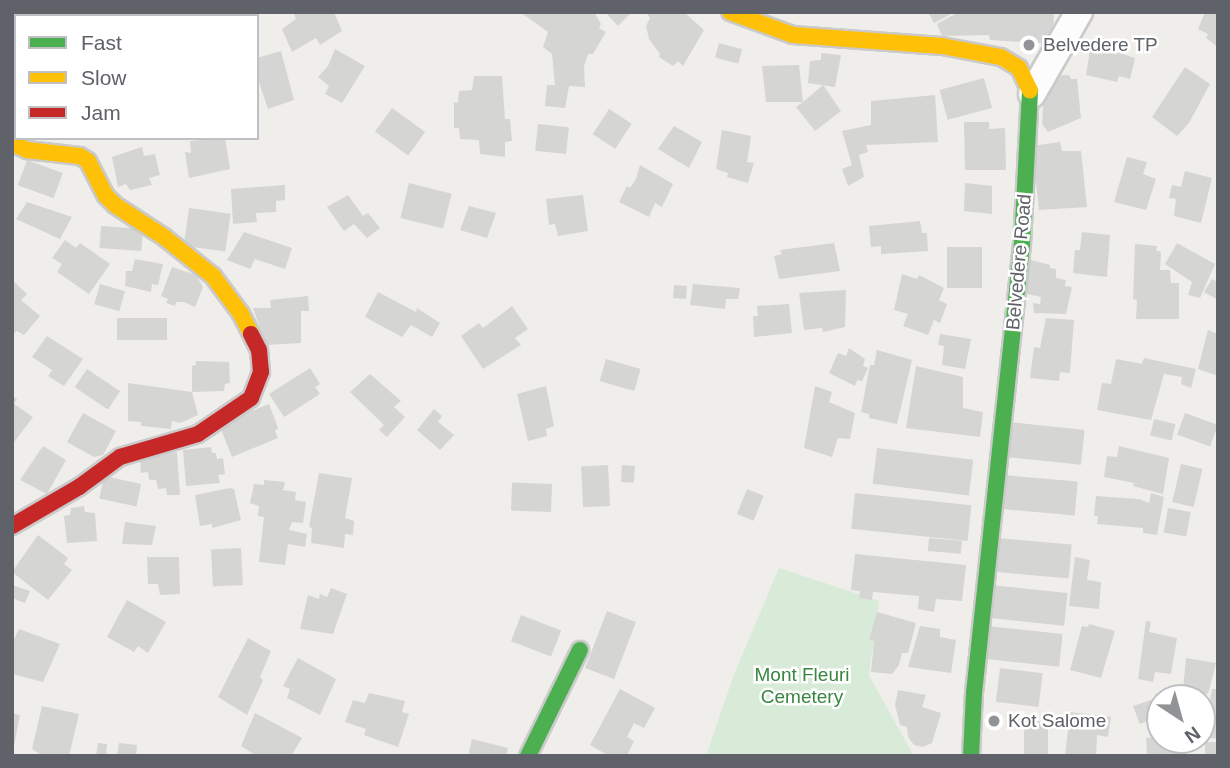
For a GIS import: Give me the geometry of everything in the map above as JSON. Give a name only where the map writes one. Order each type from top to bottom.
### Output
[{"type":"street","points":[[730,12],[793,35],[942,46],[1001,57],[1019,68],[1032,94]]},
{"type":"street","points":[[1032,94],[1079,12]]},
{"type":"street","name":"Belvedere Road","points":[[971,756],[974,693],[1022,244],[1032,94]]},
{"type":"street","points":[[12,143],[27,150],[80,156],[88,161],[106,196],[115,205],[164,237],[213,276],[241,314],[259,351],[261,372],[251,398],[198,434],[121,457],[79,487],[12,526]]},
{"type":"street","points":[[528,756],[580,650]]},
{"type":"green space","name":"Mont Fleuri Cemetery","points":[[779,568],[879,601],[869,676],[914,756],[706,756],[733,677]]},
{"type":"building","points":[[61,12],[116,12],[116,14]]},
{"type":"building","points":[[293,12],[334,12],[342,31],[320,45],[316,38],[292,52],[282,29],[296,19]]},
{"type":"building","points":[[520,12],[594,12],[601,24],[599,28],[606,32],[593,54],[588,54],[584,66],[585,87],[569,86],[565,108],[545,106],[547,85],[555,85],[552,54],[543,47],[548,32]]},
{"type":"building","points":[[605,12],[632,12],[618,26]]},
{"type":"building","points":[[646,12],[684,12],[704,30],[683,66],[678,61],[673,66],[659,57],[660,54],[649,39],[646,26],[650,18]]},
{"type":"building","points":[[928,12],[955,12],[934,23]]},
{"type":"building","points":[[959,12],[1054,12],[1053,49],[1041,47],[1041,43],[990,40],[989,35],[942,36],[937,24]]},
{"type":"building","points":[[1205,12],[1218,12],[1218,47],[1206,38],[1208,34],[1198,29]]},
{"type":"building","points":[[719,43],[742,49],[738,64],[715,57]]},
{"type":"building","points":[[1091,44],[1135,58],[1130,79],[1119,76],[1117,82],[1086,75]]},
{"type":"building","points":[[335,49],[365,66],[342,103],[325,94],[329,86],[318,77],[328,66]]},
{"type":"building","points":[[281,51],[294,100],[268,109],[259,82],[259,57]]},
{"type":"building","points":[[821,53],[841,55],[835,87],[808,83],[810,61],[821,60]]},
{"type":"building","points":[[799,65],[803,102],[766,102],[762,66]]},
{"type":"building","points":[[1185,67],[1210,84],[1189,123],[1177,136],[1152,117]]},
{"type":"building","points":[[1069,75],[1071,79],[1077,79],[1081,118],[1048,132],[1042,124],[1045,76]]},
{"type":"building","points":[[474,76],[502,76],[505,119],[510,119],[512,141],[505,142],[505,157],[480,154],[479,140],[460,139],[459,128],[454,128],[454,102],[458,103],[459,91],[472,90]]},
{"type":"building","points":[[984,78],[992,108],[948,120],[940,90]]},
{"type":"building","points":[[823,85],[841,111],[815,131],[796,107]]},
{"type":"building","points":[[935,95],[938,142],[866,145],[868,152],[859,155],[864,177],[848,186],[842,169],[852,165],[842,131],[871,125],[871,101]]},
{"type":"building","points":[[392,108],[425,132],[408,156],[375,131]]},
{"type":"building","points":[[609,109],[632,124],[615,149],[593,134]]},
{"type":"building","points":[[964,122],[989,122],[989,129],[1005,128],[1006,170],[965,170]]},
{"type":"building","points":[[538,124],[569,127],[566,154],[535,151]]},
{"type":"building","points":[[674,126],[702,142],[689,168],[658,149]]},
{"type":"building","points":[[722,130],[751,136],[747,162],[754,163],[748,183],[727,177],[728,173],[716,169]]},
{"type":"building","points":[[225,140],[230,169],[189,178],[185,152],[191,153],[190,141]]},
{"type":"building","points":[[1060,142],[1062,151],[1081,151],[1087,207],[1039,210],[1032,146]]},
{"type":"building","points":[[142,147],[144,156],[155,154],[160,175],[149,178],[152,185],[130,190],[126,184],[118,187],[112,157]]},
{"type":"building","points":[[1127,157],[1147,162],[1143,174],[1156,179],[1146,210],[1114,202]]},
{"type":"building","points":[[27,160],[63,173],[53,198],[18,185]]},
{"type":"building","points":[[640,165],[673,184],[662,207],[655,203],[649,217],[619,202],[627,186],[630,188],[636,179]]},
{"type":"building","points":[[1185,171],[1212,178],[1201,223],[1174,216],[1176,199],[1169,198],[1172,185],[1181,187]]},
{"type":"building","points":[[409,183],[452,194],[443,229],[400,218]]},
{"type":"building","points":[[965,183],[992,186],[992,214],[964,211]]},
{"type":"building","points":[[285,185],[285,200],[276,201],[276,212],[256,213],[257,222],[233,224],[231,189]]},
{"type":"building","points":[[348,195],[363,216],[368,213],[380,228],[367,238],[354,224],[344,231],[327,207]]},
{"type":"building","points":[[583,195],[588,231],[558,236],[555,224],[549,225],[546,199]]},
{"type":"building","points":[[27,202],[72,217],[60,239],[16,219]]},
{"type":"building","points":[[469,206],[496,213],[487,238],[460,230]]},
{"type":"building","points":[[189,208],[231,214],[225,251],[184,246]]},
{"type":"building","points":[[920,221],[922,233],[927,233],[928,251],[881,254],[881,246],[871,247],[869,226]]},
{"type":"building","points":[[101,226],[143,229],[141,251],[99,248]]},
{"type":"building","points":[[244,232],[292,248],[285,269],[255,259],[250,269],[227,260]]},
{"type":"building","points":[[1082,232],[1110,235],[1107,277],[1073,273],[1075,250],[1080,250]]},
{"type":"building","points":[[65,240],[76,248],[80,243],[110,264],[89,294],[57,272],[62,264],[52,258]]},
{"type":"building","points":[[834,243],[840,271],[779,279],[774,256],[782,254],[780,250]]},
{"type":"building","points":[[1177,243],[1215,264],[1200,298],[1188,295],[1192,282],[1165,264]]},
{"type":"building","points":[[1135,244],[1157,246],[1156,250],[1161,252],[1160,270],[1170,270],[1171,283],[1179,283],[1179,319],[1136,319],[1137,300],[1133,299]]},
{"type":"building","points":[[947,247],[982,247],[982,288],[947,288]]},
{"type":"building","points":[[135,259],[163,264],[158,285],[152,284],[151,292],[125,286],[126,271],[132,271]]},
{"type":"building","points":[[1027,259],[1050,265],[1050,268],[1056,269],[1056,278],[1066,280],[1065,286],[1072,287],[1066,314],[1034,313],[1033,303],[1040,304],[1041,297],[1023,293]]},
{"type":"building","points":[[172,267],[196,275],[203,287],[195,307],[184,302],[176,302],[175,306],[166,303],[168,299],[161,296]]},
{"type":"building","points":[[902,274],[917,279],[919,275],[944,288],[939,300],[947,304],[940,323],[934,320],[928,335],[903,326],[908,314],[894,310]]},
{"type":"building","points":[[1212,279],[1218,282],[1218,300],[1204,292]]},
{"type":"building","points":[[12,280],[27,294],[21,300],[40,316],[24,335],[17,331],[12,335]]},
{"type":"building","points":[[100,284],[125,291],[119,311],[94,304]]},
{"type":"building","points":[[693,284],[740,288],[738,299],[726,299],[725,309],[690,305]]},
{"type":"building","points":[[674,285],[687,286],[686,299],[673,298]]},
{"type":"building","points":[[846,290],[845,327],[823,332],[822,328],[804,330],[799,293]]},
{"type":"building","points":[[378,292],[416,312],[417,308],[440,323],[432,337],[411,325],[402,337],[365,317]]},
{"type":"building","points":[[308,296],[309,311],[301,311],[301,343],[266,345],[253,308],[271,308],[270,300]]},
{"type":"building","points":[[789,304],[792,333],[754,337],[753,316],[758,316],[757,306]]},
{"type":"building","points":[[512,306],[528,329],[515,338],[521,345],[483,369],[461,336],[479,323],[483,328]]},
{"type":"building","points":[[117,318],[167,318],[167,340],[117,340]]},
{"type":"building","points":[[1046,318],[1074,320],[1070,373],[1060,372],[1059,381],[1030,378],[1034,347],[1040,348]]},
{"type":"building","points":[[1208,330],[1218,334],[1218,376],[1198,369]]},
{"type":"building","points":[[940,334],[971,339],[965,369],[942,365],[944,346],[938,345]]},
{"type":"building","points":[[47,336],[83,359],[64,386],[48,376],[52,370],[32,357]]},
{"type":"building","points":[[849,348],[865,359],[863,366],[868,368],[862,381],[857,380],[855,386],[829,373],[838,353],[846,356]]},
{"type":"building","points":[[877,350],[912,360],[897,424],[869,418],[869,414],[861,412],[870,365],[874,365]]},
{"type":"building","points":[[1144,358],[1196,369],[1191,388],[1181,384],[1182,377],[1164,374],[1151,420],[1097,410],[1102,383],[1111,384],[1116,359],[1142,364]]},
{"type":"building","points":[[606,359],[641,369],[634,391],[600,381]]},
{"type":"building","points":[[196,361],[229,362],[230,383],[225,384],[224,391],[192,392],[192,366],[196,365]]},
{"type":"building","points":[[916,366],[963,377],[963,408],[983,412],[980,437],[906,428]]},
{"type":"building","points":[[310,368],[320,384],[315,387],[320,394],[284,417],[269,394]]},
{"type":"building","points":[[87,369],[120,391],[108,410],[75,387]]},
{"type":"building","points":[[370,374],[401,401],[394,407],[405,417],[387,437],[379,430],[384,425],[350,392]]},
{"type":"building","points":[[128,383],[192,392],[198,415],[180,423],[172,421],[171,429],[141,426],[141,422],[128,421]]},
{"type":"building","points":[[546,386],[554,426],[546,429],[547,436],[528,441],[517,394]]},
{"type":"building","points":[[815,386],[832,392],[829,402],[855,413],[850,439],[838,438],[832,457],[804,448]]},
{"type":"building","points":[[12,396],[17,399],[14,404],[33,417],[12,445]]},
{"type":"building","points":[[269,404],[278,428],[275,431],[278,438],[232,457],[219,424]]},
{"type":"building","points":[[434,409],[442,416],[438,422],[454,435],[440,450],[417,430]]},
{"type":"building","points":[[83,413],[116,431],[103,455],[94,457],[67,442]]},
{"type":"building","points":[[1185,413],[1218,425],[1210,447],[1177,435]]},
{"type":"building","points":[[1154,419],[1175,424],[1172,441],[1150,436]]},
{"type":"building","points":[[1008,422],[1085,430],[1081,465],[1004,457]]},
{"type":"building","points":[[43,446],[66,460],[47,494],[20,480]]},
{"type":"building","points":[[1119,446],[1169,458],[1163,494],[1133,486],[1134,483],[1104,477],[1107,456],[1117,457]]},
{"type":"building","points":[[211,447],[217,459],[223,458],[225,474],[218,475],[220,483],[186,486],[183,450]]},
{"type":"building","points":[[877,448],[973,460],[969,496],[873,484]]},
{"type":"building","points":[[177,452],[180,495],[167,495],[166,488],[158,489],[156,480],[149,480],[148,472],[141,473],[140,457]]},
{"type":"building","points":[[1181,464],[1202,469],[1194,507],[1172,502]]},
{"type":"building","points":[[608,465],[610,506],[583,507],[581,466]]},
{"type":"building","points":[[622,465],[635,466],[634,483],[621,482]]},
{"type":"building","points":[[319,473],[352,478],[345,518],[354,521],[353,535],[345,534],[344,548],[311,543],[312,528],[309,527]]},
{"type":"building","points":[[1003,475],[1078,482],[1075,515],[1000,509]]},
{"type":"building","points":[[104,476],[141,484],[136,506],[99,498]]},
{"type":"building","points":[[264,480],[285,482],[283,490],[296,492],[295,500],[306,502],[303,523],[292,522],[289,530],[307,534],[305,547],[288,544],[285,565],[259,562],[264,517],[258,516],[259,506],[250,503],[254,484],[264,485]]},
{"type":"building","points":[[512,483],[552,484],[551,512],[511,511]]},
{"type":"building","points":[[234,489],[241,520],[212,528],[212,524],[200,526],[195,495]]},
{"type":"building","points":[[747,489],[764,496],[754,521],[737,514]]},
{"type":"building","points":[[855,493],[971,505],[968,541],[851,529]]},
{"type":"building","points":[[1151,493],[1164,497],[1157,535],[1143,533],[1143,528],[1097,524],[1098,516],[1094,516],[1096,496],[1139,499],[1149,503]]},
{"type":"building","points":[[84,506],[85,512],[95,513],[97,541],[67,543],[64,516],[70,515],[71,508]]},
{"type":"building","points":[[1168,508],[1191,512],[1186,537],[1164,533]]},
{"type":"building","points":[[125,522],[156,526],[152,545],[122,544]]},
{"type":"building","points":[[38,535],[68,558],[64,564],[72,570],[48,600],[12,572]]},
{"type":"building","points":[[929,538],[962,541],[961,554],[928,551]]},
{"type":"building","points":[[997,538],[1072,545],[1069,578],[994,572]]},
{"type":"building","points":[[241,548],[243,585],[213,587],[211,550]]},
{"type":"building","points":[[855,554],[966,565],[962,601],[936,599],[934,612],[918,609],[919,596],[873,592],[872,600],[859,598],[860,591],[851,590]]},
{"type":"building","points":[[147,557],[179,557],[180,594],[160,595],[158,584],[148,584]]},
{"type":"building","points":[[1075,557],[1090,560],[1087,580],[1101,582],[1099,609],[1069,606]]},
{"type":"building","points":[[12,585],[30,591],[25,603],[12,598]]},
{"type":"building","points":[[991,585],[1068,593],[1064,626],[988,618]]},
{"type":"building","points":[[331,588],[347,594],[333,634],[300,629],[308,595],[319,599],[320,594],[327,597]]},
{"type":"building","points":[[127,600],[166,622],[148,653],[138,646],[134,652],[107,637]]},
{"type":"building","points":[[607,611],[636,622],[614,679],[585,668]]},
{"type":"building","points":[[877,612],[916,623],[908,653],[902,653],[899,665],[892,674],[871,672],[874,641],[869,640]]},
{"type":"building","points":[[521,615],[561,630],[551,657],[511,641]]},
{"type":"building","points":[[1146,621],[1151,622],[1149,632],[1177,638],[1171,674],[1155,672],[1153,682],[1138,679]]},
{"type":"building","points":[[1089,624],[1115,631],[1101,678],[1070,670],[1082,626],[1088,627]]},
{"type":"building","points":[[920,626],[940,629],[940,637],[956,640],[951,673],[908,667]]},
{"type":"building","points":[[987,626],[1063,634],[1059,667],[984,659]]},
{"type":"building","points":[[19,629],[60,644],[43,682],[12,674],[12,643]]},
{"type":"building","points":[[248,638],[271,651],[260,677],[263,680],[247,715],[218,697]]},
{"type":"building","points":[[298,658],[336,679],[320,715],[287,698],[290,689],[283,686]]},
{"type":"building","points":[[1186,658],[1216,663],[1211,684],[1184,684]]},
{"type":"building","points":[[1000,668],[1043,673],[1039,707],[996,702]]},
{"type":"building","points":[[620,689],[655,708],[644,728],[634,723],[627,737],[634,741],[627,756],[609,756],[590,745]]},
{"type":"building","points":[[1216,689],[1218,689],[1216,738]]},
{"type":"building","points":[[898,690],[926,695],[922,707],[941,713],[932,743],[923,747],[914,745],[908,737],[907,727],[900,725],[895,705]]},
{"type":"building","points":[[369,693],[405,701],[402,712],[409,714],[398,747],[364,735],[366,729],[345,722],[353,700],[365,703]]},
{"type":"building","points":[[1146,702],[1146,722],[1140,724],[1133,706]]},
{"type":"building","points":[[42,706],[79,714],[69,756],[43,756],[32,749]]},
{"type":"building","points":[[1070,712],[1111,717],[1108,737],[1097,735],[1096,756],[1065,756]]},
{"type":"building","points":[[12,713],[20,715],[14,746],[12,746]]},
{"type":"building","points":[[255,713],[302,738],[291,756],[257,756],[241,746]]},
{"type":"building","points":[[1024,721],[1048,721],[1048,756],[1024,756]]},
{"type":"building","points":[[472,739],[508,748],[506,756],[468,756]]},
{"type":"building","points":[[1218,742],[1218,756],[1205,756],[1216,754]]},
{"type":"building","points":[[98,743],[107,744],[106,753],[113,756],[96,756]]},
{"type":"building","points":[[119,743],[137,745],[136,756],[117,756]]},
{"type":"building","points":[[1147,754],[1187,756],[1147,756]]},
{"type":"traffic: fast","points":[[971,756],[974,693],[1022,244],[1030,91]]},
{"type":"traffic: fast","points":[[528,756],[580,650]]},
{"type":"traffic: slow","points":[[730,12],[793,35],[942,46],[1001,57],[1019,68],[1030,91]]},
{"type":"traffic: slow","points":[[12,143],[27,150],[80,156],[88,161],[106,196],[115,205],[164,237],[213,276],[241,314],[251,334]]},
{"type":"traffic: jam","points":[[12,526],[79,487],[120,457],[198,434],[251,398],[261,372],[259,350],[251,334]]},
{"type":"place","name":"Belvedere TP","points":[[1029,45]]},
{"type":"place","name":"Kot Salome","points":[[994,721]]}]
